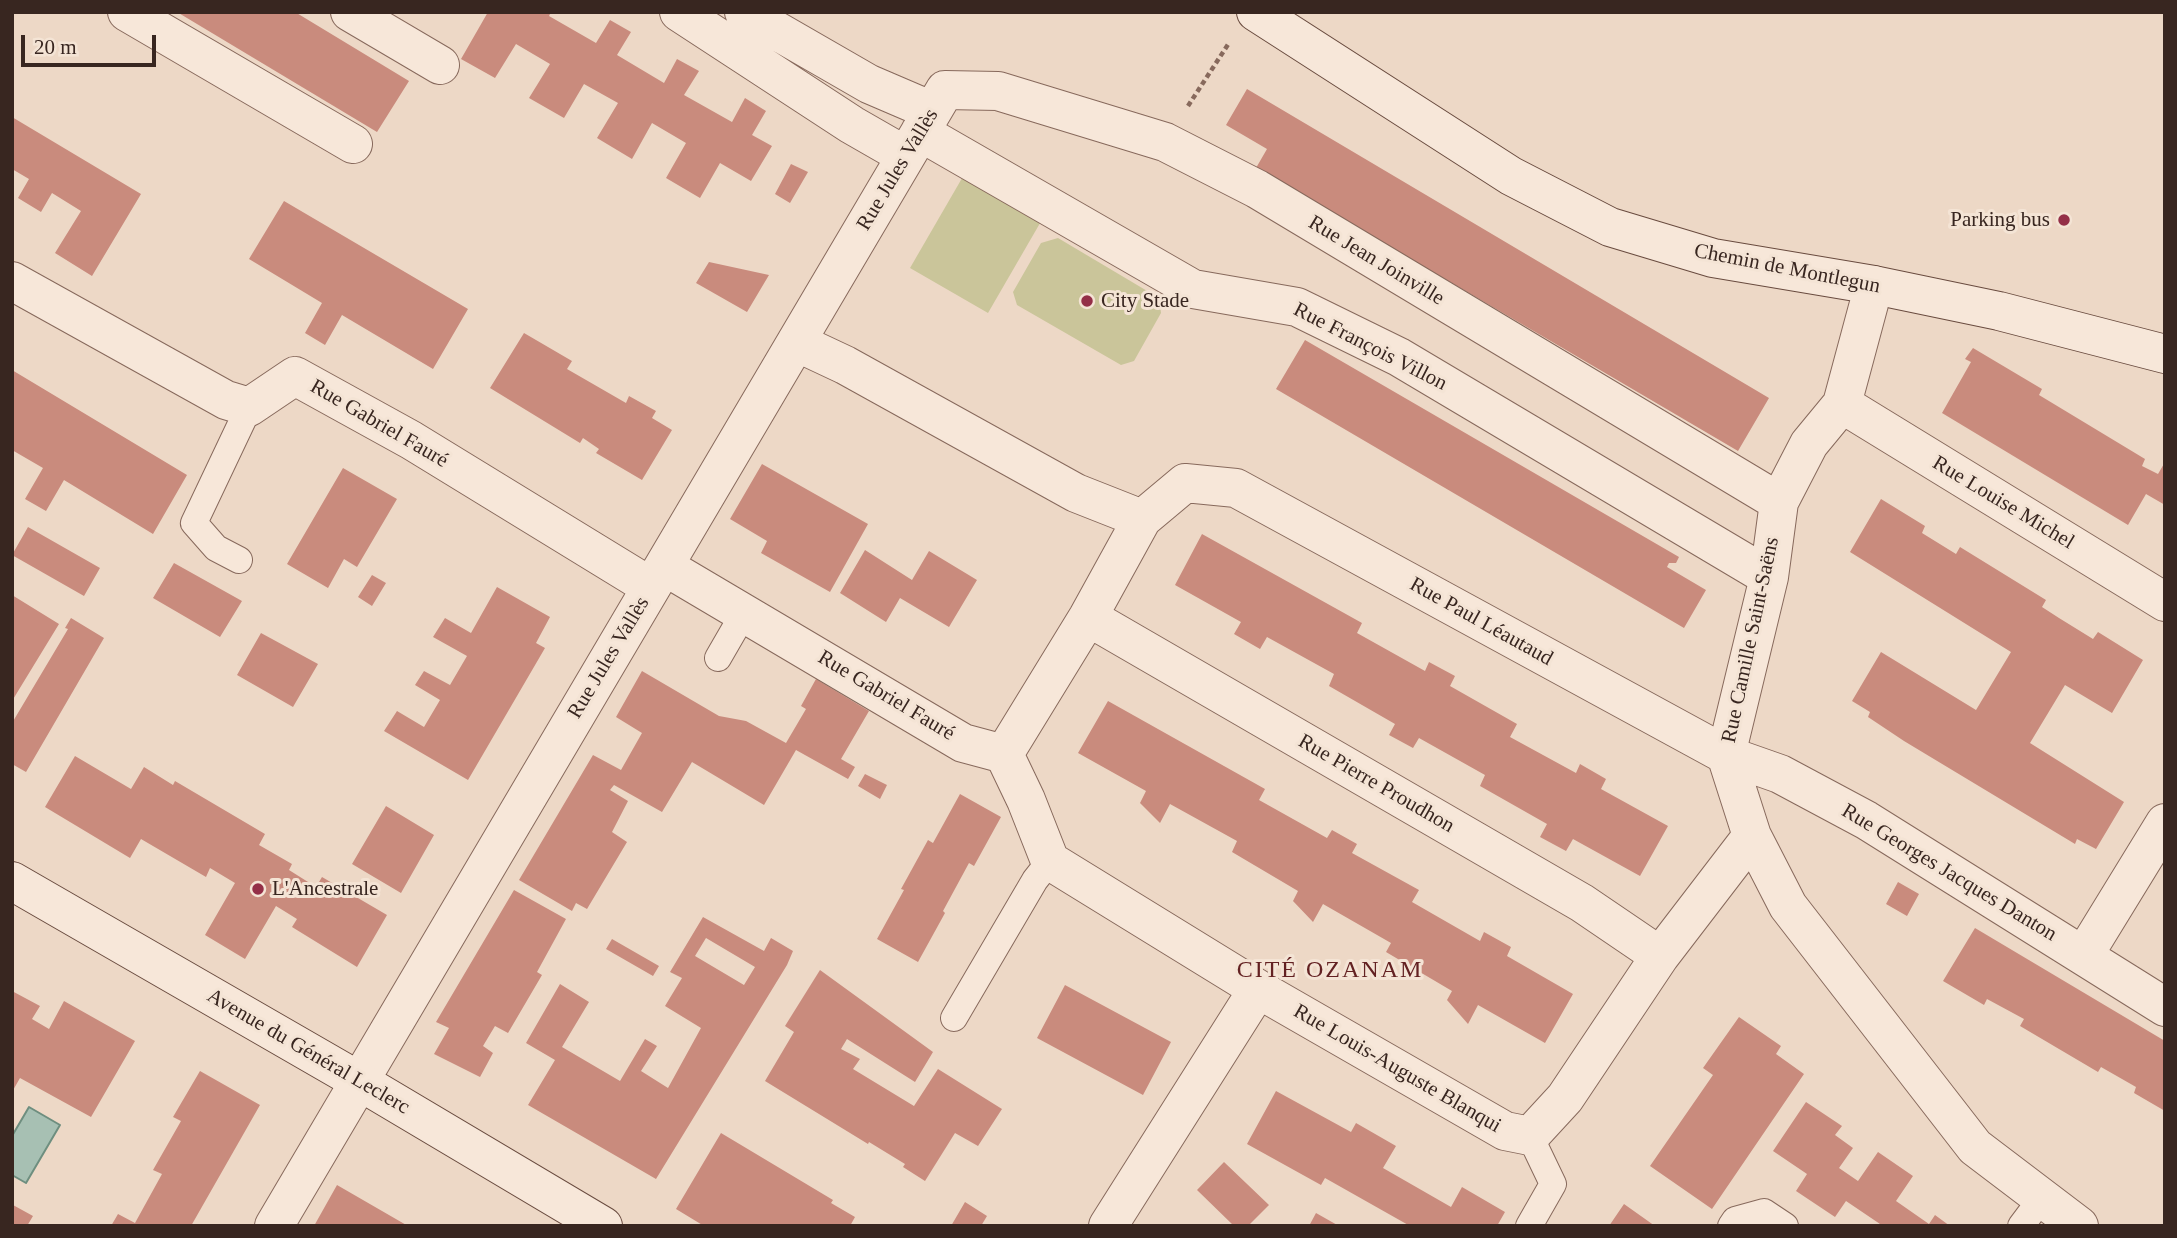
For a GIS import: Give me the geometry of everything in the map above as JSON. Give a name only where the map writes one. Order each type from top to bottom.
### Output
[{"type":"street","points":[[127,12],[353,144]]},
{"type":"street","points":[[350,12],[440,65]]},
{"type":"street","points":[[679,12],[852,125],[926,122]]},
{"type":"street","points":[[744,12],[869,84],[926,122]]},
{"type":"street","name":"Chemin de Montlegun","points":[[1245,23],[1510,176],[1609,227],[1713,258],[1874,285],[1999,311],[2165,354]]},
{"type":"street","name":"Rue Jean Joinville","points":[[926,122],[998,91],[1165,142],[1257,189],[1779,502]]},
{"type":"street","name":"Rue Jules Vallès","points":[[274,1226],[926,122]]},
{"type":"street","name":"Rue François Villon","points":[[926,122],[1193,289],[1297,307],[1399,357],[1769,577]]},
{"type":"street","points":[[12,281],[226,400],[249,407]]},
{"type":"street","name":"Rue Camille Saint-Saëns","points":[[1874,285],[1842,404],[1809,444],[1779,502],[1769,577],[1726,755],[1752,836],[1788,906],[1975,1147],[2031,1212],[2079,1226]]},
{"type":"street","points":[[796,342],[845,365],[1076,493],[1142,519],[1088,617],[1004,754],[1050,861]]},
{"type":"street","name":"Rue Gabriel Fauré","points":[[249,407],[295,376],[657,576],[744,613],[963,743],[1004,754]]},
{"type":"street","name":"Rue Louise Michel","points":[[1842,404],[2165,602]]},
{"type":"street","name":"Rue Paul Léautaud","points":[[1142,519],[1185,483],[1236,488],[1726,755]]},
{"type":"street","name":"Rue Pierre Proudhon","points":[[1088,617],[1581,903],[1660,956]]},
{"type":"street","name":"Rue Georges Jacques Danton","points":[[1726,755],[1780,774],[1866,820],[2165,1007]]},
{"type":"street","points":[[2084,955],[2165,823]]},
{"type":"street","name":"Rue Louis-Auguste Blanqui","points":[[1050,861],[1258,989],[1504,1131],[1530,1136],[1565,1098],[1660,956],[1752,836]]},
{"type":"street","name":"Avenue du Général Leclerc","points":[[12,881],[359,1081],[603,1226]]},
{"type":"street","points":[[1108,1226],[1258,989]]},
{"type":"lane","points":[[239,561],[216,548],[194,523],[249,407]]},
{"type":"lane","points":[[718,658],[744,613]]},
{"type":"lane","points":[[954,1018],[1035,880],[1050,861]]},
{"type":"lane","points":[[1529,1226],[1553,1184],[1530,1136]]},
{"type":"lane","points":[[1731,1226],[1735,1220],[1764,1212],[1785,1226]]},
{"type":"path","points":[[1165,142],[1245,23]]},
{"type":"shaded area","points":[[965,173],[1043,218],[988,313],[910,268]]},
{"type":"shaded area","name":"City Stade","points":[[1058,238],[1159,298],[1161,313],[1134,361],[1121,365],[1017,305],[1013,292],[1041,243]]},
{"type":"shaded area","points":[[29,1107],[60,1125],[26,1183],[12,1175],[12,1136]]},
{"type":"building","points":[[177,12],[295,12],[409,81],[377,132]]},
{"type":"building","points":[[488,12],[551,12],[549,16],[596,43],[610,20],[631,32],[617,55],[664,83],[677,59],[699,71],[684,95],[732,122],[745,98],[766,111],[752,135],[772,146],[751,181],[720,163],[700,198],[666,178],[686,143],[652,123],[632,159],[597,138],[618,103],[584,84],[564,118],[529,98],[550,64],[516,44],[495,78],[461,59]]},
{"type":"building","points":[[1247,89],[1769,398],[1738,451],[1256,168],[1267,149],[1226,125]]},
{"type":"building","points":[[12,117],[141,194],[92,276],[55,253],[81,211],[52,193],[41,212],[18,198],[29,179],[12,169]]},
{"type":"building","points":[[791,164],[808,172],[790,203],[775,194]]},
{"type":"building","points":[[284,201],[468,309],[433,369],[342,315],[325,345],[305,333],[322,303],[249,259]]},
{"type":"building","points":[[709,262],[769,275],[747,312],[696,283]]},
{"type":"building","points":[[524,333],[572,361],[567,369],[626,403],[629,396],[656,411],[652,418],[672,430],[642,480],[596,453],[599,449],[583,438],[580,443],[490,388]]},
{"type":"building","points":[[1305,340],[1679,557],[1676,563],[1669,563],[1667,567],[1706,590],[1684,628],[1276,389]]},
{"type":"building","points":[[1973,348],[2042,389],[2039,395],[2145,459],[2142,466],[2158,474],[2165,462],[2165,505],[2146,494],[2128,525],[1942,413],[1971,362],[1965,359]]},
{"type":"building","points":[[12,370],[187,475],[153,534],[64,480],[46,511],[25,499],[43,468],[12,450]]},
{"type":"building","points":[[762,464],[868,524],[830,592],[761,553],[767,541],[730,519]]},
{"type":"building","points":[[343,468],[397,499],[357,567],[344,559],[328,588],[287,564]]},
{"type":"building","points":[[1881,499],[1925,526],[1922,533],[1956,554],[1960,547],[2046,600],[2042,607],[2093,639],[2098,632],[2143,660],[2112,713],[2065,685],[2030,743],[2124,802],[2096,849],[2077,839],[2075,844],[1904,741],[1868,717],[1870,712],[1852,701],[1881,652],[1976,710],[2011,652],[1850,552]]},
{"type":"building","points":[[28,527],[100,568],[84,596],[12,555]]},
{"type":"building","points":[[1202,534],[1362,623],[1357,633],[1425,671],[1429,662],[1455,676],[1450,686],[1517,724],[1510,737],[1576,773],[1580,764],[1606,779],[1601,789],[1668,826],[1640,876],[1573,839],[1566,851],[1540,837],[1547,824],[1480,786],[1485,775],[1419,738],[1413,748],[1389,735],[1395,724],[1329,686],[1334,674],[1267,637],[1260,649],[1234,634],[1241,622],[1175,585]]},
{"type":"building","points":[[865,550],[912,580],[929,551],[977,580],[949,627],[900,598],[886,622],[840,593]]},
{"type":"building","points":[[174,563],[242,601],[220,637],[153,598]]},
{"type":"building","points":[[372,575],[386,583],[372,606],[358,597]]},
{"type":"building","points":[[497,587],[550,617],[536,643],[545,648],[468,780],[384,731],[397,711],[424,727],[440,700],[415,685],[424,671],[450,685],[467,656],[433,637],[445,618],[471,633]]},
{"type":"building","points":[[12,595],[59,624],[12,701]]},
{"type":"building","points":[[71,618],[104,638],[26,772],[12,764],[12,723],[68,629],[65,628]]},
{"type":"building","points":[[261,633],[318,664],[293,707],[237,675]]},
{"type":"building","points":[[642,671],[719,716],[746,721],[786,743],[806,709],[801,706],[816,679],[869,711],[841,759],[855,767],[848,779],[796,750],[764,805],[692,762],[662,812],[614,785],[610,790],[628,801],[612,832],[627,842],[587,909],[576,903],[572,911],[519,880],[593,755],[621,770],[642,733],[616,717]]},
{"type":"building","points":[[1108,701],[1265,789],[1259,800],[1327,838],[1332,830],[1357,844],[1352,853],[1419,890],[1412,902],[1480,941],[1484,932],[1511,947],[1507,956],[1573,994],[1545,1043],[1478,1005],[1468,1024],[1447,1000],[1452,991],[1386,952],[1391,943],[1323,904],[1313,922],[1293,901],[1298,891],[1232,852],[1237,841],[1170,804],[1160,823],[1140,803],[1146,791],[1078,753]]},
{"type":"building","points":[[75,756],[131,789],[144,767],[173,785],[175,781],[265,834],[259,845],[292,864],[289,870],[316,887],[322,877],[387,915],[357,967],[292,927],[297,919],[276,906],[245,959],[205,935],[235,883],[210,868],[206,877],[141,839],[130,858],[45,807]]},
{"type":"building","points":[[865,774],[887,785],[880,799],[858,786]]},
{"type":"building","points":[[960,794],[1001,817],[974,866],[969,863],[918,962],[877,939],[928,840],[933,843]]},
{"type":"building","points":[[386,806],[434,835],[401,893],[352,864]]},
{"type":"building","points":[[1898,882],[1919,894],[1907,916],[1886,904]]},
{"type":"building","points":[[514,890],[566,919],[537,972],[542,975],[508,1033],[495,1026],[483,1046],[493,1053],[480,1077],[434,1054],[449,1028],[436,1022]]},
{"type":"building","points":[[703,917],[764,951],[771,938],[793,951],[656,1179],[528,1105],[555,1060],[526,1043],[560,984],[589,1002],[562,1047],[620,1081],[645,1039],[657,1046],[641,1071],[668,1088],[701,1028],[665,1006],[682,978],[670,972]],"holes":[[[706,938],[755,967],[744,985],[695,956]]]},
{"type":"building","points":[[1975,928],[2165,1041],[2165,1111],[2134,1093],[2136,1087],[2101,1067],[2098,1072],[2020,1026],[2024,1019],[1987,999],[1984,1005],[1943,981]]},
{"type":"building","points":[[612,939],[659,966],[653,976],[606,949]]},
{"type":"building","points":[[820,970],[933,1052],[915,1082],[847,1039],[841,1049],[860,1059],[853,1069],[914,1106],[938,1069],[1002,1109],[978,1146],[955,1133],[925,1181],[903,1167],[905,1164],[765,1081],[794,1032],[785,1026]]},
{"type":"building","points":[[1065,985],[1171,1042],[1143,1095],[1037,1038]]},
{"type":"building","points":[[12,991],[40,1006],[32,1019],[49,1029],[64,1001],[135,1041],[91,1117],[20,1078],[12,1092]]},
{"type":"building","points":[[1739,1017],[1781,1046],[1776,1054],[1804,1074],[1712,1209],[1650,1166],[1713,1075],[1703,1068]]},
{"type":"building","points":[[200,1071],[260,1105],[191,1226],[111,1226],[118,1214],[135,1223],[162,1174],[153,1170],[181,1121],[173,1117]]},
{"type":"building","points":[[1276,1091],[1351,1132],[1356,1123],[1396,1146],[1383,1168],[1451,1207],[1462,1187],[1505,1212],[1497,1226],[1410,1226],[1325,1178],[1321,1185],[1247,1144]]},
{"type":"building","points":[[1806,1102],[1842,1126],[1835,1135],[1853,1148],[1839,1168],[1858,1181],[1878,1152],[1913,1176],[1896,1201],[1929,1224],[1935,1215],[1950,1226],[1879,1226],[1880,1224],[1846,1201],[1835,1217],[1796,1191],[1807,1174],[1773,1151]]},
{"type":"building","points":[[721,1133],[833,1200],[831,1203],[855,1217],[850,1226],[704,1226],[676,1209]]},
{"type":"building","points":[[1224,1162],[1269,1205],[1248,1226],[1234,1226],[1197,1190]]},
{"type":"building","points":[[337,1185],[408,1226],[314,1226]]},
{"type":"building","points":[[965,1202],[987,1216],[981,1226],[951,1226]]},
{"type":"building","points":[[1624,1204],[1655,1226],[1609,1226]]},
{"type":"building","points":[[13,1205],[33,1216],[27,1226],[12,1226]]},
{"type":"building","points":[[1316,1213],[1339,1226],[1309,1226]]},
{"type":"place","name":"Parking bus","points":[[2064,220]]},
{"type":"place","name":"City Stade","points":[[1087,301]]},
{"type":"place","name":"L'Ancestrale","points":[[258,889]]},
{"type":"district","name":"CITÉ OZANAM","points":[[1330,971]]}]
